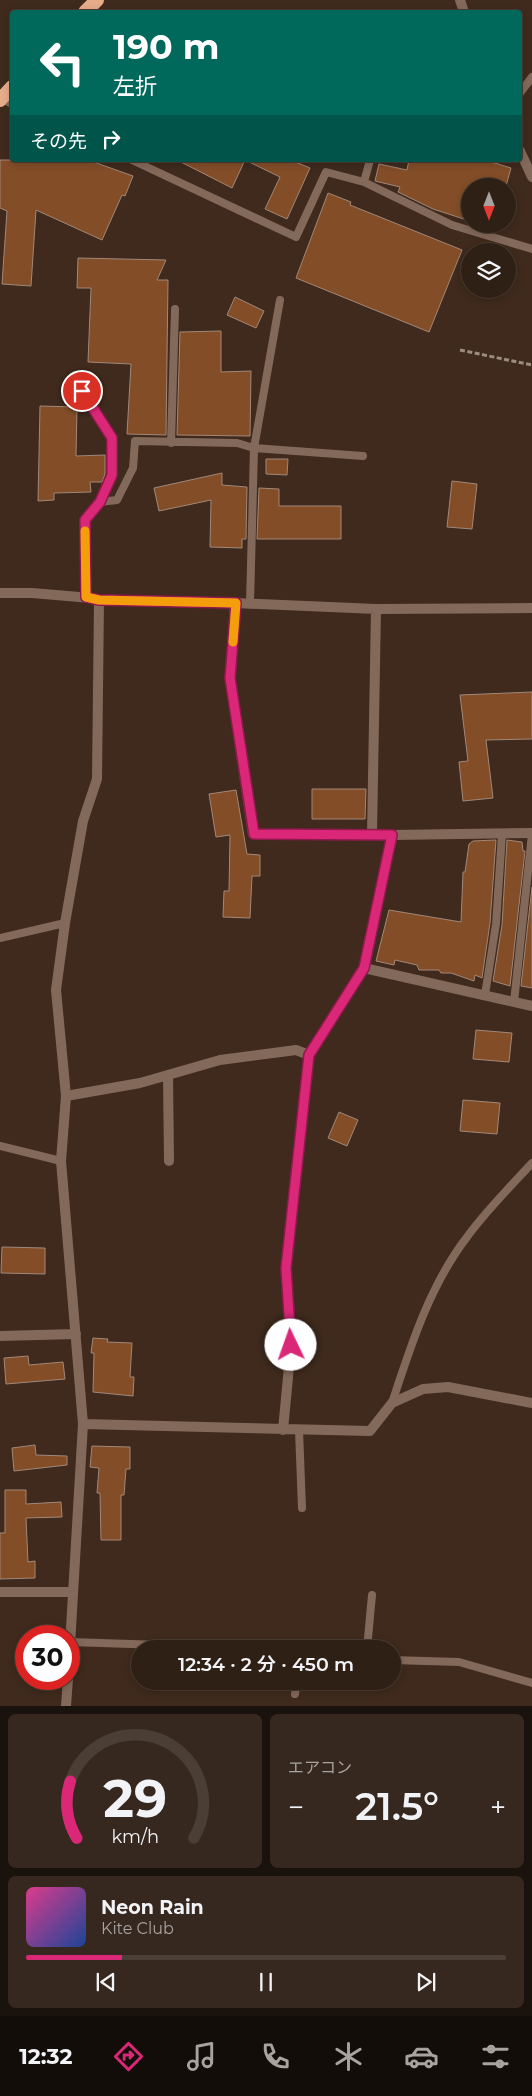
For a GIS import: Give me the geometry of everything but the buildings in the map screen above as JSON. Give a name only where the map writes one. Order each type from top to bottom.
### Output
[{"type":"highway","points":[[87,10],[97,0]]},
{"type":"street","points":[[522,155],[532,177]]},
{"type":"street","points":[[82,391],[112,438],[112,475],[100,502],[85,520],[86,597]]},
{"type":"street","points":[[0,594],[32,593],[86,597],[99,600],[376,609],[532,608]]},
{"type":"street","points":[[71,1625],[83,1424],[60,1161],[66,1096],[56,990],[65,923],[83,821],[97,779],[99,600]]},
{"type":"street","points":[[236,603],[230,678],[254,834],[532,834]]},
{"type":"street","points":[[372,834],[376,609]]},
{"type":"street","points":[[283,1430],[291,1345],[286,1268],[309,1055],[364,968],[392,835]]},
{"type":"street","points":[[364,968],[532,1006]]},
{"type":"street","points":[[66,1096],[140,1083],[220,1060],[296,1050],[309,1055]]},
{"type":"street","points":[[168,1075],[169,1161]]},
{"type":"street","points":[[0,1336],[76,1334]]},
{"type":"street","points":[[83,1424],[370,1431],[392,1403],[423,1389],[448,1387],[532,1403]]},
{"type":"street","points":[[0,1592],[72,1592]]},
{"type":"street","points":[[66,1706],[67,1690]]},
{"type":"lane","points":[[522,90],[532,77]]},
{"type":"lane","points":[[136,162],[296,237],[326,172],[364,182],[452,225],[532,249]]},
{"type":"lane","points":[[364,182],[369,162]]},
{"type":"lane","points":[[250,604],[254,448],[280,300]]},
{"type":"lane","points":[[171,443],[175,309]]},
{"type":"lane","points":[[100,502],[117,500],[133,468],[135,441],[236,443],[254,448],[364,456]]},
{"type":"lane","points":[[485,995],[496,924],[502,834]]},
{"type":"lane","points":[[514,1002],[532,834]]},
{"type":"lane","points":[[0,938],[65,923]]},
{"type":"lane","points":[[0,1146],[60,1161]]},
{"type":"lane","points":[[392,1403],[408,1355],[434,1290],[466,1237],[532,1162]]},
{"type":"lane","points":[[299,1430],[302,1508]]},
{"type":"lane","points":[[368,1640],[372,1595]]},
{"type":"lane","points":[[80,1642],[131,1644]]},
{"type":"lane","points":[[401,1660],[458,1662],[532,1683]]},
{"type":"lane","points":[[295,1694],[296,1690]]},
{"type":"path","points":[[460,350],[532,365]]},
{"type":"slow traffic","points":[[85,531],[86,597],[99,600],[236,603],[233,642]]},
{"type":"route","points":[[82,391],[112,438],[112,475],[100,502],[85,520],[86,597],[99,600],[236,603],[230,678],[254,834],[392,835],[364,968],[309,1055],[286,1268],[291,1345]]}]
